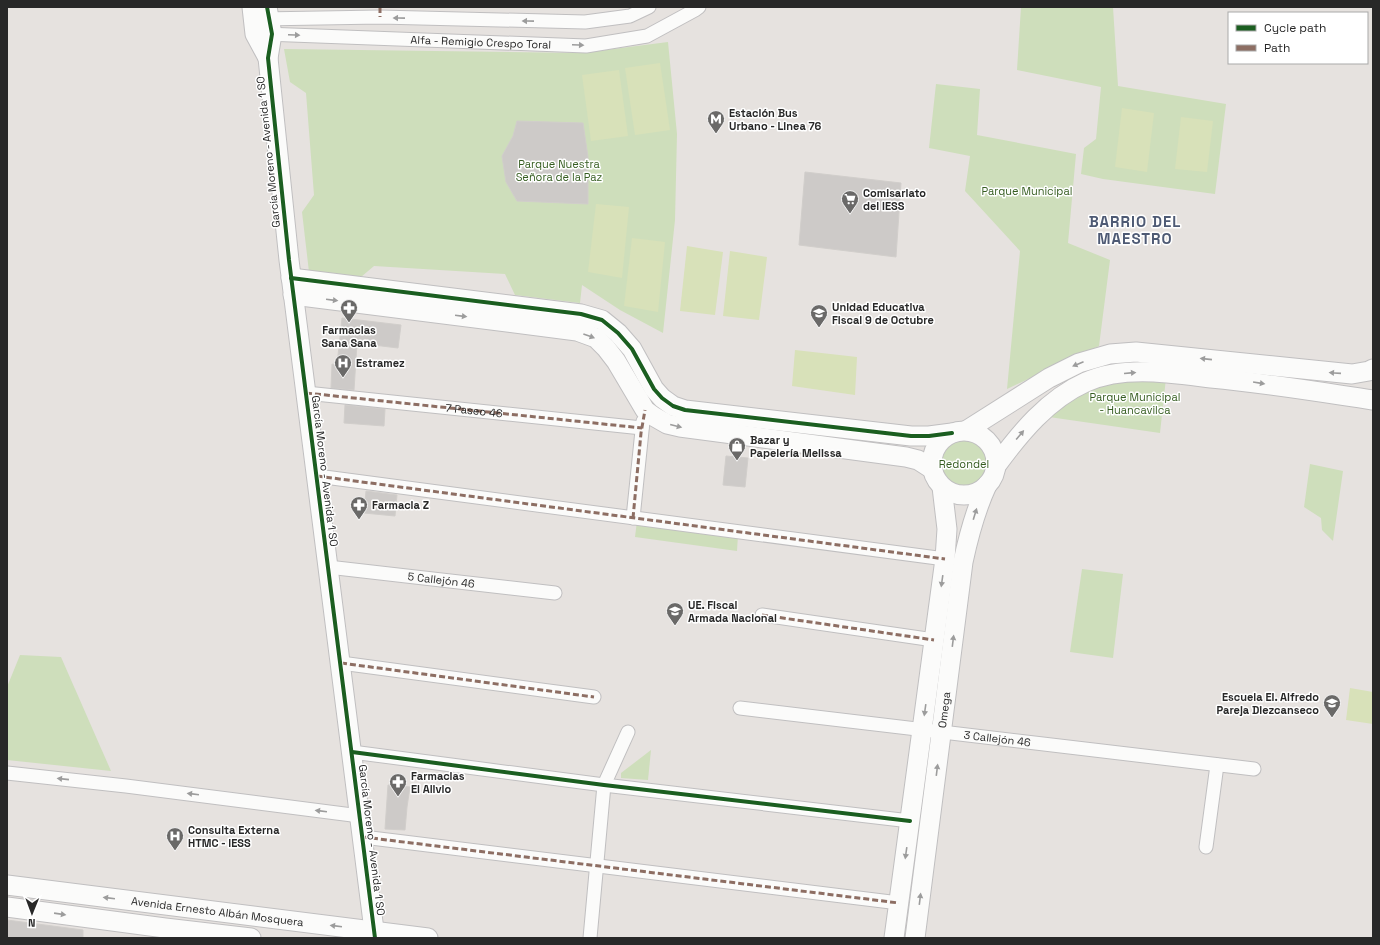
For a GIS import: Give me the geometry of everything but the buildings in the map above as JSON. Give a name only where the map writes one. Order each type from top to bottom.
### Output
[{"type":"street","name":"Alfa - Remigio Crespo Toral","points":[[261,20],[380,12],[585,22],[630,16],[649,7]]},
{"type":"street","name":"Alfa - Remigio Crespo Toral","points":[[261,20],[586,46],[647,36],[699,7]]},
{"type":"street","name":"García Moreno - Avenida 1 SO","points":[[261,20],[268,58],[292,287],[375,934]]},
{"type":"street","points":[[292,287],[577,331],[596,338],[606,348],[616,361],[645,410],[667,424],[906,457],[918,460],[932,469]]},
{"type":"street","points":[[292,287],[581,314],[602,320],[618,333],[632,349],[654,388],[662,398],[673,406],[685,410],[911,436],[928,436],[959,432],[976,433],[992,446],[996,456],[996,466],[993,476],[987,485],[979,491],[965,495],[951,492],[942,487],[932,469],[932,458],[936,447],[942,439],[959,432],[1048,378],[1079,363],[1110,354],[1136,352],[1352,374],[1370,372],[1373,369]]},
{"type":"street","points":[[996,466],[1024,431],[1043,411],[1061,396],[1086,382],[1113,374],[1137,372],[1172,373],[1245,381],[1373,400]]},
{"type":"street","name":"7 Paseo 46","points":[[306,392],[642,428]]},
{"type":"street","points":[[633,518],[645,410]]},
{"type":"street","points":[[317,476],[945,559]]},
{"type":"street","name":"Omega","points":[[915,938],[963,562],[969,533],[977,507],[987,485]]},
{"type":"street","name":"Omega","points":[[894,938],[945,559],[946,529],[942,487]]},
{"type":"street","name":"5 Callejón 46","points":[[328,567],[555,593]]},
{"type":"street","points":[[762,615],[934,640]]},
{"type":"street","points":[[340,663],[594,697]]},
{"type":"street","name":"3 Callejón 46","points":[[740,708],[1254,769]]},
{"type":"street","points":[[590,938],[595,866],[604,785],[628,732]]},
{"type":"street","points":[[352,752],[604,785],[910,821]]},
{"type":"street","points":[[1206,847],[1216,765]]},
{"type":"street","points":[[7,773],[133,787],[360,816]]},
{"type":"street","points":[[363,837],[899,903]]},
{"type":"street","name":"Avenida Ernesto Albán Mosquera","points":[[7,884],[375,934],[428,938]]},
{"type":"street","name":"Avenida Ernesto Albán Mosquera","points":[[7,907],[165,928],[201,935],[251,938]]},
{"type":"street","points":[[201,935],[204,910]]},
{"type":"green space","points":[[1021,7],[1113,7],[1118,86],[1226,104],[1215,194],[1103,179],[1081,174],[1084,148],[1096,139],[1101,87],[1017,70]]},
{"type":"green space","name":"Parque Nuestra Señora de la Paz","points":[[668,42],[677,134],[675,220],[663,333],[620,310],[582,285],[580,303],[515,295],[505,274],[374,266],[361,277],[309,272],[302,212],[314,195],[306,93],[290,82],[284,49],[582,53]]},
{"type":"green space","points":[[660,63],[670,130],[635,135],[625,68]]},
{"type":"green space","points":[[619,70],[628,136],[591,141],[582,75]]},
{"type":"green space","name":"Parque Municipal","points":[[936,84],[980,89],[977,135],[1076,154],[1068,243],[1110,260],[1099,346],[1007,389],[1020,251],[965,191],[970,156],[929,148]]},
{"type":"green space","points":[[1122,108],[1154,113],[1147,172],[1115,167]]},
{"type":"green space","points":[[1181,117],[1213,121],[1207,172],[1175,169]]},
{"type":"green space","points":[[596,204],[629,207],[622,278],[588,272]]},
{"type":"green space","points":[[632,238],[665,242],[658,312],[624,306]]},
{"type":"green space","points":[[687,246],[723,252],[715,315],[680,311]]},
{"type":"green space","points":[[730,251],[767,257],[759,320],[723,316]]},
{"type":"green space","points":[[795,350],[857,357],[855,395],[792,386]]},
{"type":"green space","name":"Parque Municipal - Huancavilca","points":[[1166,378],[1160,433],[1049,417],[1051,410],[1106,380]]},
{"type":"green space","name":"Redondel","points":[[964,440],[977,444],[983,450],[987,463],[983,476],[977,482],[964,486],[951,482],[945,476],[941,463],[945,450],[951,444]]},
{"type":"green space","points":[[1310,464],[1343,471],[1333,541],[1322,530],[1321,518],[1304,507]]},
{"type":"green space","points":[[637,521],[738,535],[737,551],[635,537]]},
{"type":"green space","points":[[1082,569],[1123,574],[1113,658],[1070,652]]},
{"type":"green space","points":[[20,655],[61,657],[111,771],[7,760],[7,687]]},
{"type":"green space","points":[[1350,688],[1373,692],[1373,724],[1346,720]]},
{"type":"green space","points":[[651,750],[648,780],[621,778],[621,773]]},
{"type":"marked path","points":[[380,7],[380,17]]},
{"type":"marked path","points":[[306,393],[642,428]]},
{"type":"marked path","points":[[633,518],[641,433],[645,410]]},
{"type":"marked path","points":[[317,476],[945,559]]},
{"type":"marked path","points":[[762,615],[934,640]]},
{"type":"marked path","points":[[341,663],[594,697]]},
{"type":"marked path","points":[[363,837],[899,903]]},
{"type":"cycle path","points":[[267,7],[272,34],[268,58],[289,260],[375,938]]},
{"type":"cycle path","points":[[291,278],[581,314],[602,320],[618,333],[632,349],[654,389],[662,398],[673,406],[685,410],[911,436],[929,436],[952,433]]},
{"type":"cycle path","points":[[352,752],[604,785],[910,821]]},
{"type":"place","name":"Estación Bus Urbano - Linea 76","points":[[716,134]]},
{"type":"place","name":"Comisariato del IESS","points":[[850,214]]},
{"type":"place","name":"Farmacias Sana Sana","points":[[349,323]]},
{"type":"place","name":"Unidad Educativa Fiscal 9 de Octubre","points":[[819,328]]},
{"type":"place","name":"Estramez","points":[[343,378]]},
{"type":"place","name":"Bazar y Papelería Melissa","points":[[737,461]]},
{"type":"place","name":"Farmacia Z","points":[[359,520]]},
{"type":"place","name":"UE. Fiscal Armada Nacional","points":[[675,626]]},
{"type":"place","name":"Escuela EI. Alfredo Pareja Diezcanseco","points":[[1332,718]]},
{"type":"place","name":"Farmacias El Alivio","points":[[398,797]]},
{"type":"place","name":"Consulta Externa HTMC - IESS","points":[[175,851]]},
{"type":"district","name":"BARRIO DEL MAESTRO","points":[[1135,230]]}]
